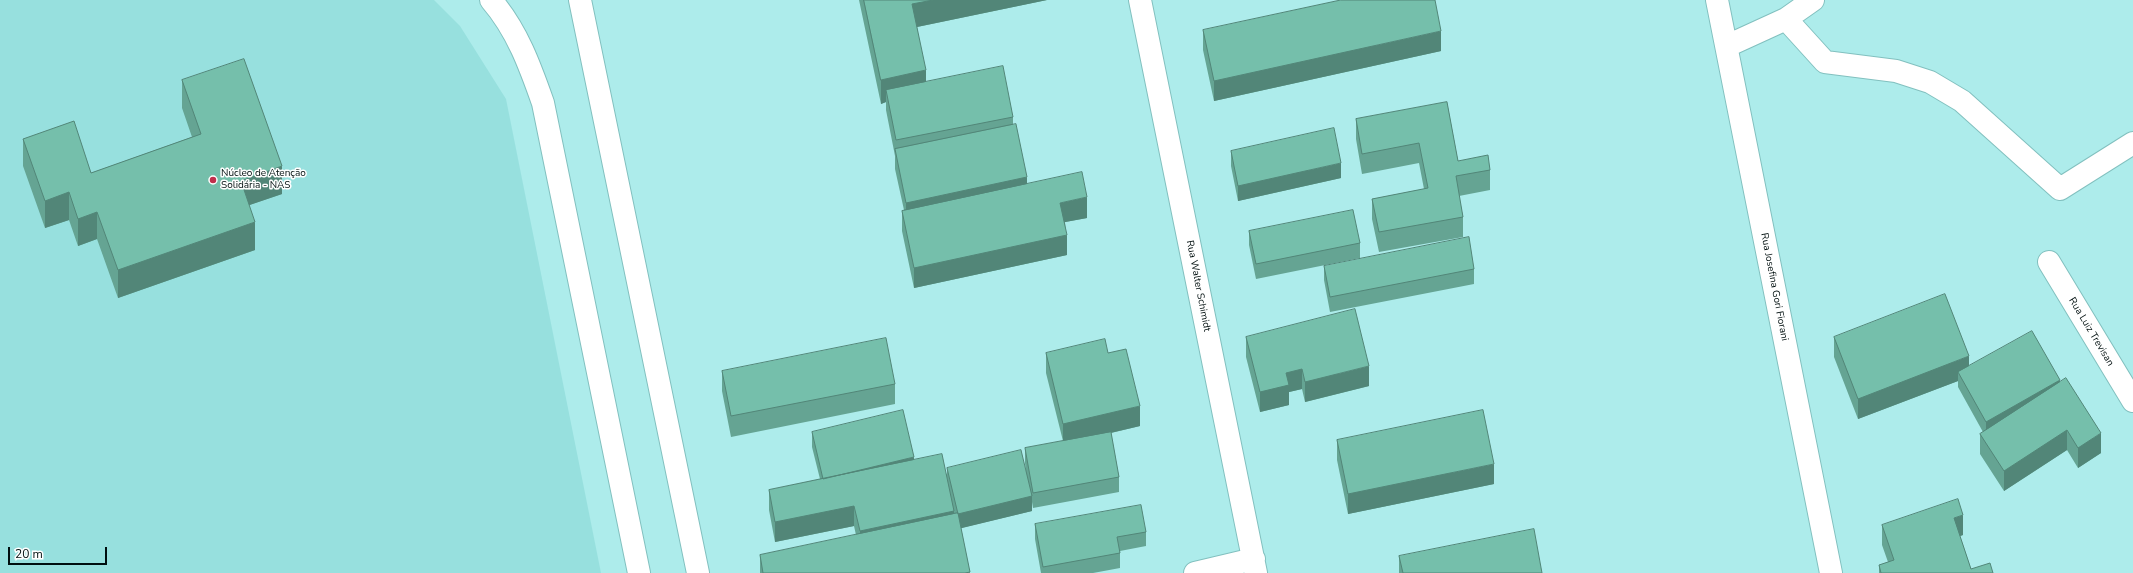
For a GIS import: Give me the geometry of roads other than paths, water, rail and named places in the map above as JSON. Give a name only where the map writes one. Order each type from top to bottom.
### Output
[{"type":"street","points":[[491,0],[500,10],[527,56],[543,102],[639,573]]},
{"type":"street","points":[[580,0],[698,573]]},
{"type":"street","name":"Rua Walter Schimidt","points":[[1140,0],[1255,566]]},
{"type":"street","name":"Rua Josefina Gori Fiorani","points":[[1717,0],[1831,573]]},
{"type":"street","points":[[1727,46],[1786,18],[1813,0]]},
{"type":"street","points":[[1786,18],[1825,62],[1896,71],[1930,82],[1962,101],[2060,189],[2133,143]]},
{"type":"street","name":"Rua Luiz Trevisan","points":[[2049,262],[2133,401]]},
{"type":"street","points":[[1195,573],[1255,566]]},
{"type":"place","name":"Núcleo de Atenção Solidária - NAS","points":[[213,180]]}]
